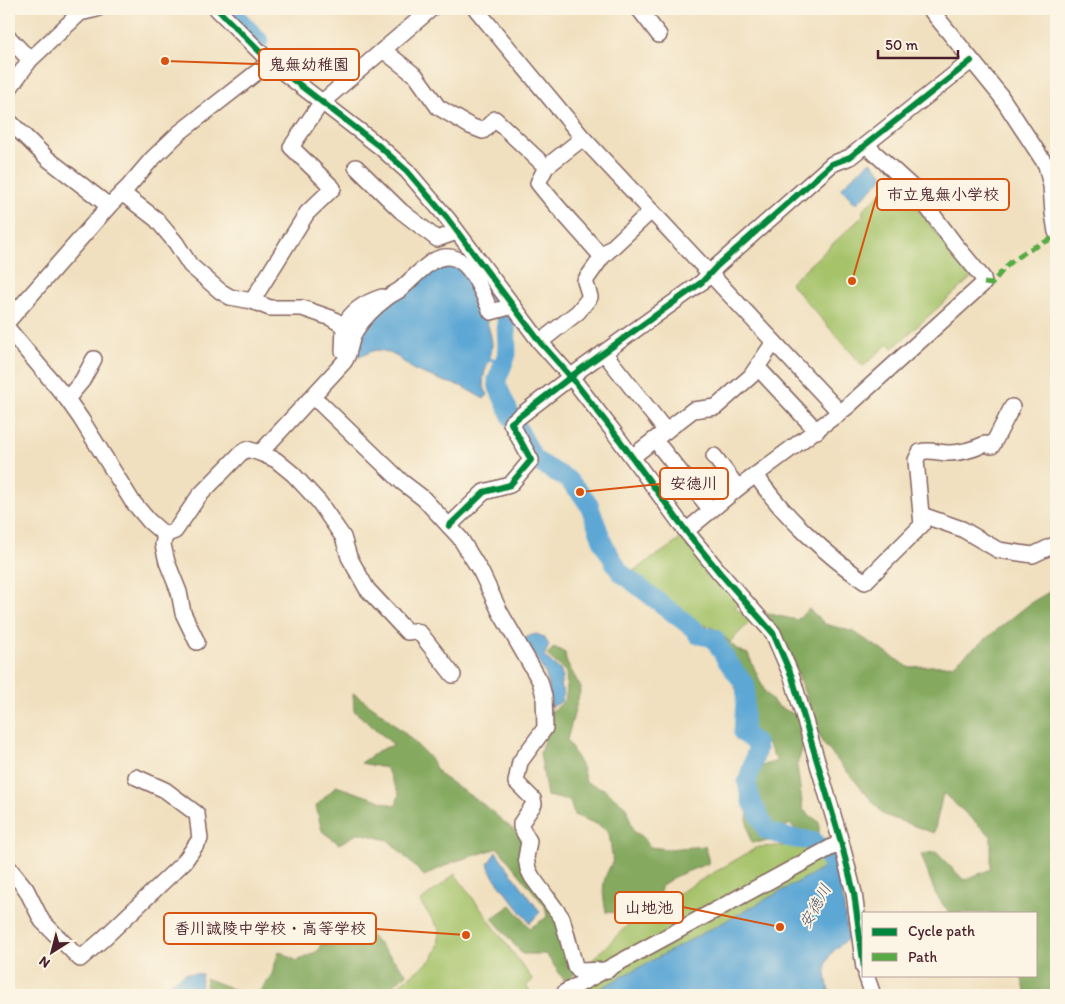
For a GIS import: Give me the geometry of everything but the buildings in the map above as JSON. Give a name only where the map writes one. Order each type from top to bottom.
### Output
[{"type":"street","points":[[9,89],[30,60],[80,13],[97,9]]},
{"type":"street","points":[[217,9],[270,62],[379,146],[407,171],[457,232],[540,342],[571,377],[613,430],[686,531],[773,633],[792,677],[841,842],[854,893],[862,953]]},
{"type":"street","points":[[252,301],[307,213],[333,188],[290,147],[322,103],[430,9]]},
{"type":"street","points":[[476,9],[583,138],[834,406],[838,415]]},
{"type":"street","points":[[639,9],[659,35]]},
{"type":"street","points":[[930,9],[1000,95],[1046,165],[1052,186],[1056,232]]},
{"type":"street","points":[[9,38],[30,60]]},
{"type":"street","points":[[383,50],[416,76],[438,107],[470,126],[483,131],[495,119],[546,167]]},
{"type":"street","points":[[448,526],[484,492],[510,485],[531,460],[511,423],[702,282],[832,164],[850,157],[971,60]]},
{"type":"street","points":[[9,320],[151,160],[179,133],[270,62]]},
{"type":"street","points":[[9,121],[48,159],[109,206]]},
{"type":"street","points":[[583,138],[546,167],[538,183],[555,205],[602,257]]},
{"type":"street","points":[[686,531],[738,488],[838,415],[984,283],[983,278],[954,243],[912,186],[866,145]]},
{"type":"street","points":[[356,168],[401,211],[437,239],[457,232]]},
{"type":"street","points":[[122,193],[156,219],[176,243],[190,265],[220,291],[230,297],[252,301],[270,308],[302,308],[330,318],[344,326]]},
{"type":"street","points":[[540,342],[578,312],[590,297],[585,281],[602,257],[651,210]]},
{"type":"street","points":[[260,453],[348,357],[350,342],[366,316],[388,297],[398,292],[433,261],[447,257],[456,258],[467,266],[477,281],[491,312],[512,306]]},
{"type":"street","points":[[344,362],[344,326],[354,312],[362,305],[388,297]]},
{"type":"street","points":[[9,330],[67,399],[106,457],[132,501],[149,521],[165,535]]},
{"type":"street","points":[[632,457],[694,410],[716,407],[751,376],[774,342]]},
{"type":"street","points":[[605,354],[666,431]]},
{"type":"street","points":[[67,399],[82,380],[94,359]]},
{"type":"street","points":[[760,370],[817,430]]},
{"type":"street","points":[[312,398],[402,482],[423,498],[460,538],[478,566],[500,612],[540,681],[544,696],[545,728],[520,762],[516,782],[533,799],[534,804],[521,823],[529,841],[526,858],[528,869],[562,918],[575,966],[580,971],[586,972],[608,970]]},
{"type":"street","points":[[756,475],[766,490],[816,542],[844,567],[865,582],[922,525],[916,460],[920,452],[929,450],[948,453],[965,451],[985,444],[992,446],[1012,406]]},
{"type":"street","points":[[661,448],[711,510]]},
{"type":"street","points":[[165,535],[175,531],[199,496],[241,453],[247,449],[276,460],[293,474],[320,502],[344,537],[349,557],[367,588],[407,632],[415,631],[420,633],[453,675]]},
{"type":"street","points":[[714,456],[738,488]]},
{"type":"street","points":[[922,515],[962,529],[998,550],[1033,555],[1056,544]]},
{"type":"street","points":[[165,535],[163,545],[166,562],[179,592],[183,613],[197,642]]},
{"type":"street","points":[[9,868],[26,889],[42,921],[80,959],[184,862],[200,839],[198,814],[165,790],[136,777]]},
{"type":"street","points":[[566,995],[565,992],[841,842]]},
{"type":"street","points":[[866,976],[873,995]]},
{"type":"green space","points":[[888,187],[901,187],[971,278],[893,348],[889,343],[863,366],[790,283],[863,216],[863,209]]},
{"type":"green space","points":[[683,536],[739,602],[735,608],[753,619],[730,642],[710,626],[695,626],[627,575]]},
{"type":"green space","points":[[1056,588],[1056,995],[1026,995],[1021,976],[1038,976],[1038,912],[948,912],[935,893],[921,854],[936,852],[964,880],[991,869],[991,836],[943,793],[934,833],[884,815],[822,742],[790,652],[765,613],[797,620],[809,609],[825,624],[854,632],[908,667],[953,665],[1032,602]]},
{"type":"green space","points":[[706,626],[726,639],[738,650],[748,654],[765,692],[777,706],[796,715],[805,741],[797,765],[803,810],[819,822],[819,840],[799,835],[791,824],[781,828],[777,840],[751,843],[747,822],[749,789],[762,766],[777,761],[767,743],[739,729],[740,707],[738,694],[730,677],[700,630]]},
{"type":"green space","points":[[554,647],[565,653],[566,661],[581,688],[567,740],[582,767],[586,782],[604,789],[626,807],[634,832],[642,836],[650,847],[668,849],[705,846],[709,863],[676,876],[662,885],[657,902],[636,915],[606,912],[604,880],[613,862],[609,833],[599,825],[574,815],[570,801],[547,796],[540,753],[548,727],[548,713],[564,701],[567,692],[566,672],[547,655]]},
{"type":"green space","points":[[353,693],[380,712],[407,735],[430,758],[440,775],[484,805],[523,838],[540,895],[553,892],[567,912],[574,934],[576,950],[575,973],[566,983],[546,954],[522,954],[492,918],[511,905],[530,928],[547,917],[545,906],[498,848],[453,862],[424,876],[388,840],[359,833],[339,844],[322,831],[316,806],[336,786],[396,806],[399,794],[386,768],[361,763],[382,749],[394,745],[354,711]]},
{"type":"green space","points":[[823,844],[835,867],[588,995],[577,995],[573,982],[597,955],[634,919],[758,847]]},
{"type":"green space","points":[[455,874],[533,980],[526,986],[533,995],[386,995],[432,959],[438,946],[440,930],[420,902]]},
{"type":"green space","points":[[333,913],[354,917],[407,974],[381,995],[258,995],[272,974],[279,951],[297,961],[318,951]]},
{"type":"green space","points":[[205,978],[248,995],[208,995]]},
{"type":"water","points":[[870,161],[885,176],[856,204],[841,188]]},
{"type":"water","points":[[437,264],[452,264],[464,274],[475,292],[487,322],[492,347],[483,382],[488,395],[484,399],[461,386],[414,370],[396,356],[384,351],[375,350],[359,357],[357,345],[360,336],[368,325],[391,302]]},
{"type":"water","points":[[536,634],[544,637],[549,645],[544,656],[560,670],[563,678],[560,686],[564,693],[561,702],[551,707],[546,675],[527,642],[524,642],[526,637]]},
{"type":"water","points":[[496,852],[540,912],[530,923],[493,876],[488,864]]},
{"type":"water","points":[[826,867],[835,867],[841,886],[848,939],[833,951],[827,962],[826,976],[830,995],[588,995]]},
{"type":"water","points":[[186,973],[202,974],[200,990],[202,995],[153,995]]},
{"type":"waterway","name":"安徳川","points":[[229,9],[259,41]]},
{"type":"waterway","name":"安徳川","points":[[496,291],[506,316],[507,354],[497,380],[498,387],[511,416],[535,460],[567,479],[580,492],[589,505],[604,545],[620,572],[694,629],[698,635],[714,638],[727,661],[746,686],[743,733],[756,743],[757,749],[747,783],[751,800],[767,831],[790,838],[814,842],[825,852],[834,871],[824,890]]},
{"type":"waterway","points":[[489,359],[504,363]]},
{"type":"marked path","points":[[984,283],[992,284],[1006,267],[1020,255],[1056,237]]},
{"type":"cycle path","points":[[217,9],[270,62],[379,146],[407,171],[447,218],[540,342],[571,377],[613,431],[686,531],[773,633],[792,677],[841,842],[854,893],[862,953]]},
{"type":"cycle path","points":[[449,526],[484,492],[510,485],[531,460],[511,423],[581,369],[702,282],[717,266],[832,164],[850,157],[971,61]]},
{"type":"place","name":"鬼無幼稚園","points":[[165,61]]},
{"type":"place","name":"市立鬼無小学校","points":[[852,281]]},
{"type":"place","name":"安徳川","points":[[580,492]]},
{"type":"place","name":"山地池","points":[[780,927]]},
{"type":"place","name":"香川誠陵中学校・高等学校","points":[[466,935]]}]
